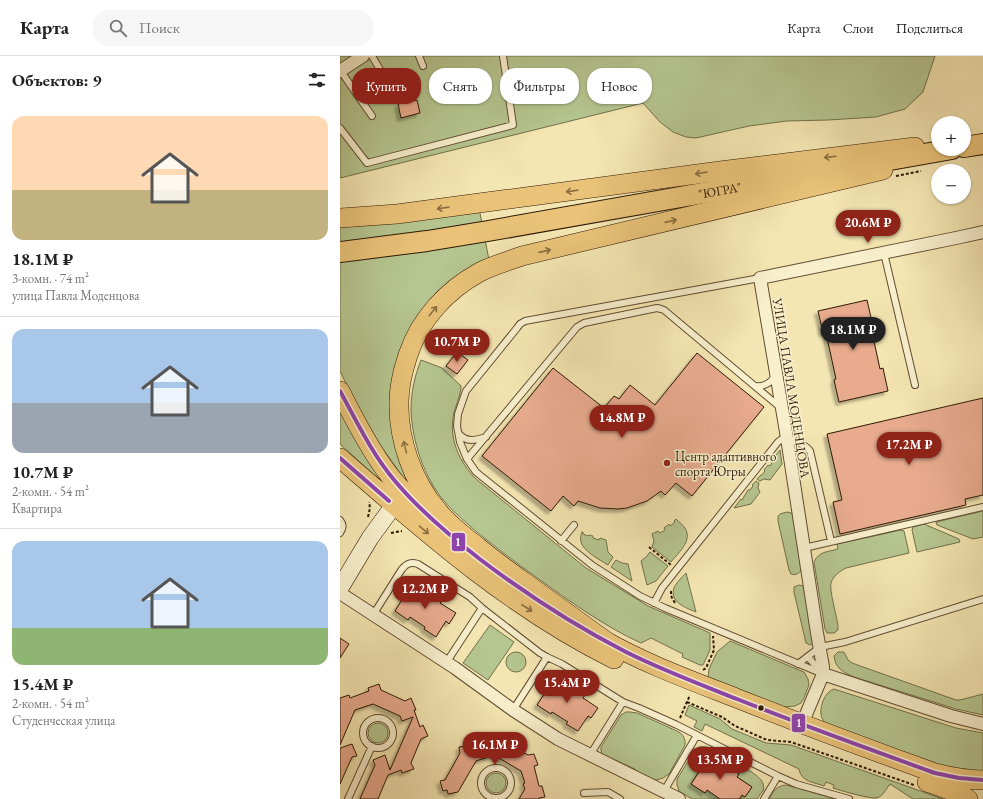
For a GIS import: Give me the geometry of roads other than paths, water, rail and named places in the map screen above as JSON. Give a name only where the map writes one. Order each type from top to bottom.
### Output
[{"type":"highway","points":[[971,146],[983,145]]},
{"type":"highway","name":"\"ЮГРА\"","points":[[340,252],[427,241],[488,231],[931,153]]},
{"type":"main road","points":[[971,141],[983,140]]},
{"type":"main road","points":[[340,218],[397,214],[931,144]]},
{"type":"main road","points":[[610,644],[507,570],[466,538],[437,511],[419,483],[409,462],[405,449],[400,420],[400,385],[404,366],[417,334],[435,307],[462,283],[480,272],[522,256],[983,145]]},
{"type":"main road","points":[[340,391],[367,441],[385,469],[400,499],[456,557],[506,594],[550,623],[599,652],[657,680],[804,737],[945,788],[968,799]]},
{"type":"main road","points":[[340,458],[400,499],[426,513],[489,566],[555,611],[610,644],[662,669],[802,724],[935,773],[967,780],[983,780]]},
{"type":"main road","points":[[341,584],[377,528],[400,499]]},
{"type":"street","points":[[340,70],[363,56]]},
{"type":"street","points":[[760,278],[983,234]]},
{"type":"street","name":"УЛИЦА ПАВЛА МОДЕНЦОВА","points":[[760,278],[824,667],[823,674],[802,724]]},
{"type":"street","points":[[341,584],[374,614],[558,740],[679,799]]},
{"type":"street","points":[[823,674],[951,716],[983,724]]},
{"type":"lane","points":[[372,56],[379,68]]},
{"type":"lane","points":[[419,56],[423,66]]},
{"type":"lane","points":[[340,128],[367,163],[513,125],[503,56]]},
{"type":"lane","points":[[340,70],[372,116]]},
{"type":"lane","points":[[884,253],[915,385]]},
{"type":"lane","points":[[760,278],[525,321],[516,328],[466,391],[458,414],[457,426],[460,442],[467,459],[476,472],[592,566],[654,603],[715,630],[823,674]]},
{"type":"lane","points":[[467,459],[577,326],[580,324],[657,308],[664,310],[781,408]]},
{"type":"lane","points":[[755,386],[759,387],[768,384],[776,374]]},
{"type":"lane","points":[[457,426],[459,434],[462,438],[467,440],[486,436]]},
{"type":"lane","points":[[654,603],[662,588],[778,442],[782,439],[786,438],[804,445],[808,447],[810,451],[831,541]]},
{"type":"lane","points":[[804,548],[983,507]]},
{"type":"lane","points":[[340,520],[343,526],[340,533]]},
{"type":"lane","points":[[561,541],[574,525]]},
{"type":"lane","points":[[374,614],[402,569],[409,563],[418,564],[465,594],[547,657],[562,664],[623,702],[677,725],[796,784],[849,799]]},
{"type":"lane","points":[[798,664],[820,647],[845,642],[983,599]]},
{"type":"lane","points":[[446,663],[482,608]]},
{"type":"lane","points":[[513,710],[547,657]]},
{"type":"lane","points":[[808,657],[823,674]]},
{"type":"lane","points":[[590,755],[623,702]]},
{"type":"lane","points":[[382,718],[391,726],[393,731],[392,738],[389,743],[383,747],[378,748],[372,746],[364,739],[364,727],[366,723],[372,719],[382,718]]},
{"type":"lane","points":[[664,791],[697,735]]},
{"type":"lane","points":[[348,799],[372,746]]},
{"type":"lane","points":[[501,768],[510,776],[510,788],[502,797],[489,798],[483,789],[481,782],[482,777],[489,770],[501,768]]},
{"type":"lane","points":[[764,799],[778,776]]},
{"type":"lane","points":[[584,793],[608,792],[620,799]]},
{"type":"place","name":"Центр адаптивного спорта Югры","points":[[667,463]]}]
